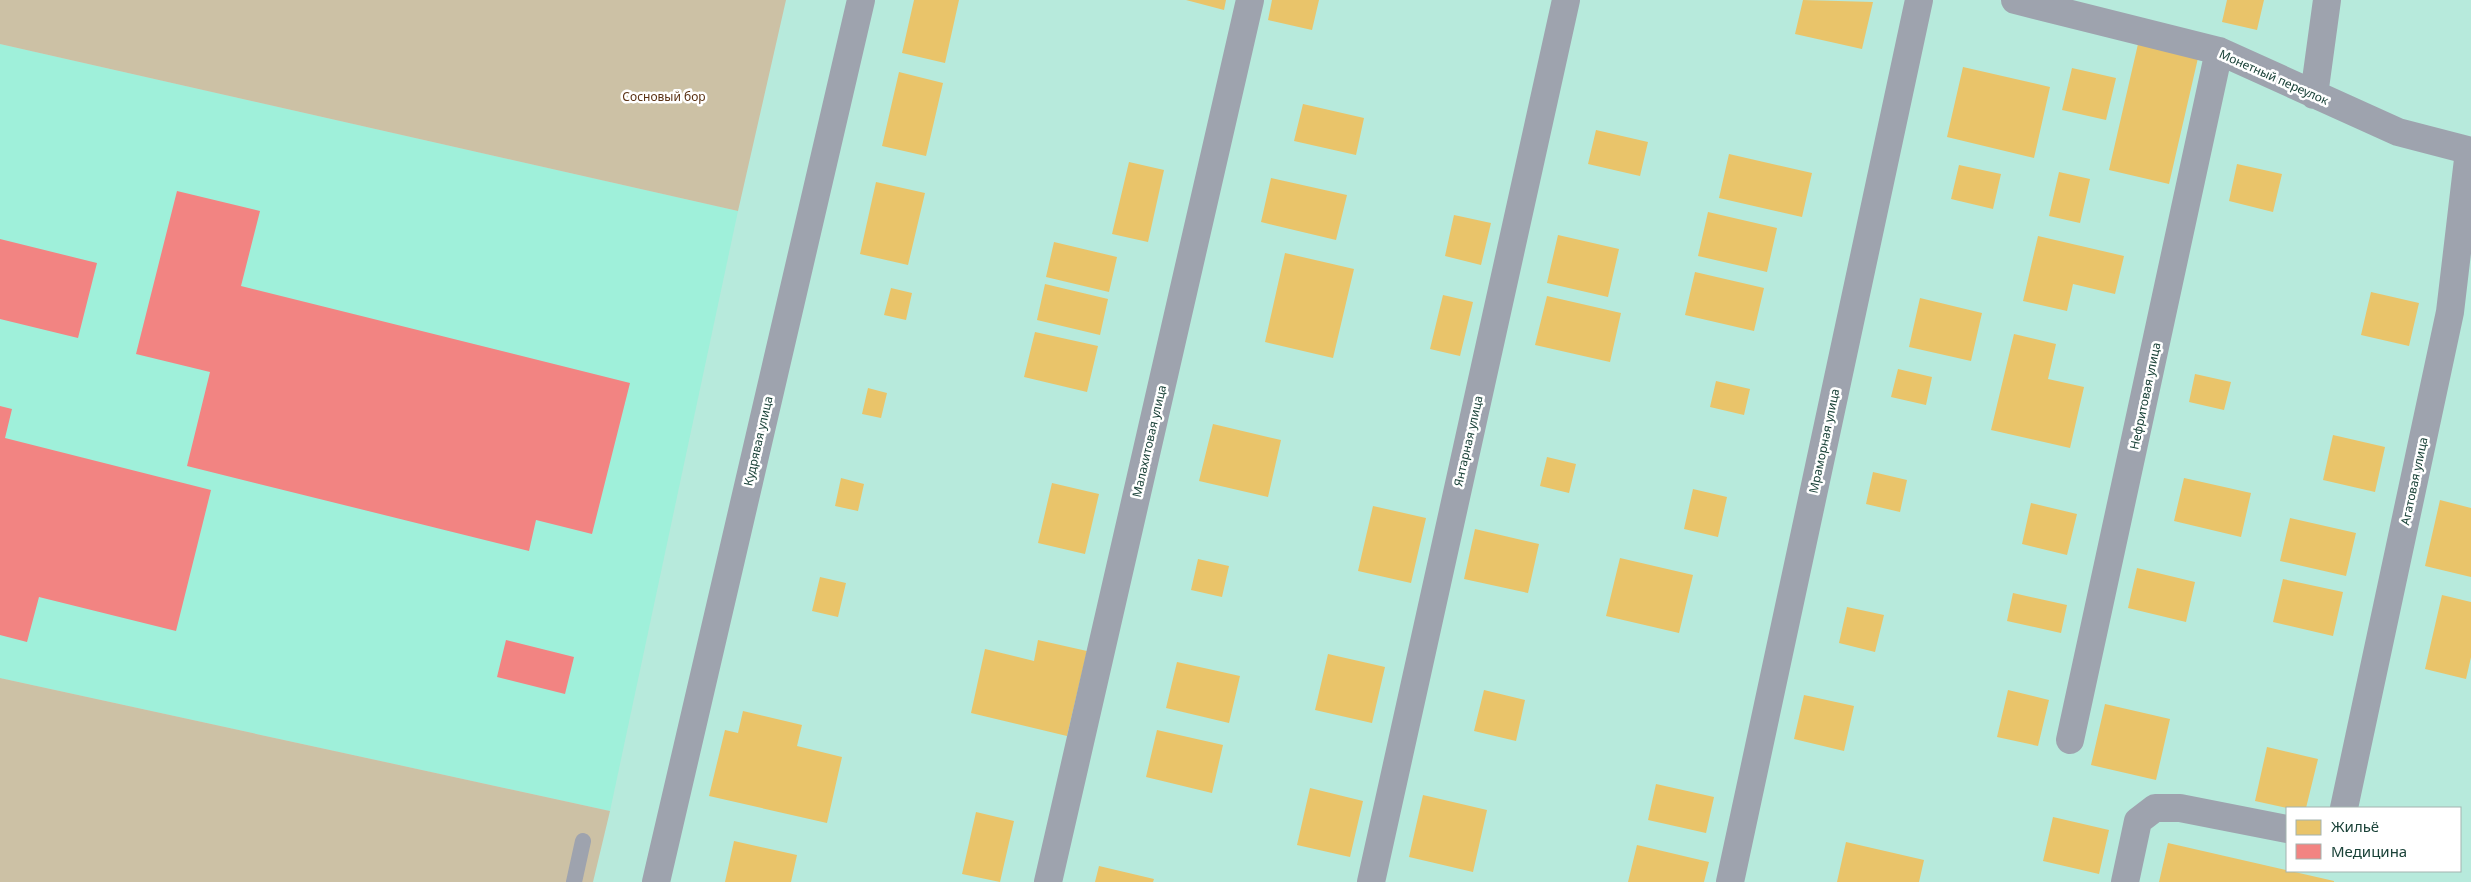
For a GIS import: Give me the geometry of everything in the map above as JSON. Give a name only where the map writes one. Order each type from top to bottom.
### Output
[{"type":"street","name":"Кудрявая улица","points":[[656,882],[860,0]]},
{"type":"street","name":"Малахитовая улица","points":[[1048,882],[1250,0]]},
{"type":"street","name":"Янтарная улица","points":[[1370,882],[1566,0]]},
{"type":"street","name":"Мраморная улица","points":[[1730,882],[1918,0]]},
{"type":"street","name":"Монетный переулок","points":[[2015,0],[2220,51],[2398,132],[2470,151]]},
{"type":"street","points":[[2314,94],[2327,0]]},
{"type":"street","name":"Нефритовая улица","points":[[2070,740],[2220,51]]},
{"type":"street","name":"Агатовая улица","points":[[2344,807],[2450,312],[2470,151]]},
{"type":"street","points":[[2125,882],[2138,821],[2155,808],[2180,808],[2286,829]]},
{"type":"lane","points":[[574,882],[583,841]]},
{"type":"shaded area","points":[[0,44],[738,211],[610,811],[0,678]]},
{"type":"green space","name":"Сосновый бор","points":[[0,0],[786,0],[738,211],[0,44]]},
{"type":"green space","points":[[0,678],[610,811],[593,882],[0,882]]},
{"type":"building: Жильё","points":[[914,0],[959,0],[945,63],[902,53]]},
{"type":"building: Жильё","points":[[1186,0],[1226,0],[1224,10]]},
{"type":"building: Жильё","points":[[1272,0],[1319,0],[1312,30],[1268,20]]},
{"type":"building: Жильё","points":[[1803,0],[1873,2],[1862,49],[1795,34]]},
{"type":"building: Жильё","points":[[2227,0],[2264,0],[2257,30],[2222,22]]},
{"type":"building: Жильё","points":[[2138,44],[2198,58],[2169,184],[2109,170]]},
{"type":"building: Жильё","points":[[1963,67],[2050,87],[2034,158],[1947,137]]},
{"type":"building: Жильё","points":[[2072,68],[2116,78],[2106,120],[2062,110]]},
{"type":"building: Жильё","points":[[899,72],[943,83],[926,156],[882,146]]},
{"type":"building: Жильё","points":[[1303,104],[1364,118],[1356,155],[1294,141]]},
{"type":"building: Жильё","points":[[1596,130],[1648,142],[1640,176],[1588,164]]},
{"type":"building: Жильё","points":[[1729,154],[1812,173],[1802,217],[1719,198]]},
{"type":"building: Жильё","points":[[1129,162],[1164,170],[1148,242],[1112,234]]},
{"type":"building: Жильё","points":[[2237,164],[2282,174],[2273,212],[2229,201]]},
{"type":"building: Жильё","points":[[1959,165],[2001,174],[1993,209],[1951,199]]},
{"type":"building: Жильё","points":[[2059,172],[2090,179],[2080,223],[2049,216]]},
{"type":"building: Жильё","points":[[1271,178],[1347,195],[1336,240],[1261,222]]},
{"type":"building: Жильё","points":[[876,182],[925,193],[908,265],[860,254]]},
{"type":"building: Жильё","points":[[1708,212],[1777,228],[1767,272],[1698,256]]},
{"type":"building: Жильё","points":[[1454,215],[1491,223],[1481,265],[1445,256]]},
{"type":"building: Жильё","points":[[1558,235],[1619,249],[1608,297],[1547,283]]},
{"type":"building: Жильё","points":[[2038,236],[2124,256],[2115,294],[2073,284],[2067,311],[2023,301]]},
{"type":"building: Жильё","points":[[1054,242],[1117,257],[1109,292],[1046,277]]},
{"type":"building: Жильё","points":[[1285,253],[1354,269],[1333,358],[1265,342]]},
{"type":"building: Жильё","points":[[1695,272],[1764,288],[1754,331],[1685,315]]},
{"type":"building: Жильё","points":[[1045,284],[1108,299],[1100,335],[1037,320]]},
{"type":"building: Жильё","points":[[891,288],[912,293],[906,320],[884,315]]},
{"type":"building: Жильё","points":[[2371,292],[2419,303],[2409,346],[2361,335]]},
{"type":"building: Жильё","points":[[1443,295],[1473,302],[1460,356],[1430,349]]},
{"type":"building: Жильё","points":[[1547,296],[1621,313],[1610,362],[1535,345]]},
{"type":"building: Жильё","points":[[1920,298],[1982,313],[1971,361],[1909,347]]},
{"type":"building: Жильё","points":[[1035,332],[1098,346],[1087,392],[1024,377]]},
{"type":"building: Жильё","points":[[2014,334],[2056,344],[2048,379],[2084,387],[2070,448],[1991,430]]},
{"type":"building: Жильё","points":[[1898,369],[1932,377],[1926,405],[1891,397]]},
{"type":"building: Жильё","points":[[2195,374],[2231,382],[2224,410],[2189,402]]},
{"type":"building: Жильё","points":[[1716,381],[1750,389],[1744,415],[1710,407]]},
{"type":"building: Жильё","points":[[868,388],[887,393],[881,418],[862,414]]},
{"type":"building: Жильё","points":[[1213,424],[1281,440],[1268,497],[1199,481]]},
{"type":"building: Жильё","points":[[2333,435],[2385,447],[2375,492],[2323,480]]},
{"type":"building: Жильё","points":[[1547,457],[1576,464],[1569,493],[1540,486]]},
{"type":"building: Жильё","points":[[1873,472],[1907,480],[1900,512],[1866,504]]},
{"type":"building: Жильё","points":[[841,478],[864,484],[858,511],[835,506]]},
{"type":"building: Жильё","points":[[2184,478],[2251,493],[2241,537],[2174,521]]},
{"type":"building: Жильё","points":[[1052,483],[1099,494],[1085,554],[1038,543]]},
{"type":"building: Жильё","points":[[1693,489],[1727,497],[1718,537],[1684,529]]},
{"type":"building: Жильё","points":[[2440,500],[2471,508],[2471,577],[2425,566]]},
{"type":"building: Жильё","points":[[2031,503],[2077,514],[2067,555],[2022,544]]},
{"type":"building: Жильё","points":[[1373,506],[1426,518],[1411,583],[1358,571]]},
{"type":"building: Жильё","points":[[2290,518],[2356,533],[2346,576],[2280,561]]},
{"type":"building: Жильё","points":[[1475,529],[1539,544],[1528,593],[1464,579]]},
{"type":"building: Жильё","points":[[1620,558],[1693,575],[1679,633],[1606,616]]},
{"type":"building: Жильё","points":[[1198,559],[1229,566],[1222,597],[1191,590]]},
{"type":"building: Жильё","points":[[2137,568],[2195,582],[2186,622],[2128,608]]},
{"type":"building: Жильё","points":[[820,577],[846,583],[838,617],[812,611]]},
{"type":"building: Жильё","points":[[2283,579],[2343,592],[2333,636],[2273,622]]},
{"type":"building: Жильё","points":[[2013,593],[2067,605],[2061,633],[2007,621]]},
{"type":"building: Жильё","points":[[2442,595],[2471,602],[2471,657],[2466,679],[2425,669]]},
{"type":"building: Жильё","points":[[1847,607],[1884,615],[1875,652],[1839,643]]},
{"type":"building: Жильё","points":[[1038,640],[1087,651],[1067,736],[971,713],[985,649],[1034,661]]},
{"type":"building: Жильё","points":[[1328,654],[1385,667],[1372,723],[1315,710]]},
{"type":"building: Жильё","points":[[1177,662],[1240,676],[1229,723],[1166,708]]},
{"type":"building: Жильё","points":[[1484,690],[1525,700],[1516,741],[1474,731]]},
{"type":"building: Жильё","points":[[2008,690],[2049,700],[2038,746],[1997,737]]},
{"type":"building: Жильё","points":[[1804,695],[1854,706],[1844,751],[1794,739]]},
{"type":"building: Жильё","points":[[2105,704],[2170,719],[2156,780],[2091,765]]},
{"type":"building: Жильё","points":[[743,711],[802,725],[797,746],[842,757],[827,823],[709,796],[725,730],[738,733]]},
{"type":"building: Жильё","points":[[1157,730],[1223,745],[1212,793],[1146,777]]},
{"type":"building: Жильё","points":[[2267,747],[2318,759],[2306,807],[2286,808],[2255,801]]},
{"type":"building: Жильё","points":[[1656,784],[1714,797],[1706,833],[1648,820]]},
{"type":"building: Жильё","points":[[1310,788],[1363,801],[1350,857],[1297,845]]},
{"type":"building: Жильё","points":[[1423,795],[1487,810],[1473,872],[1409,857]]},
{"type":"building: Жильё","points":[[976,812],[1014,821],[1000,882],[962,874]]},
{"type":"building: Жильё","points":[[2053,817],[2109,830],[2099,874],[2043,861]]},
{"type":"building: Жильё","points":[[734,841],[797,855],[791,882],[725,882]]},
{"type":"building: Жильё","points":[[1846,842],[1924,860],[1919,882],[1837,882]]},
{"type":"building: Жильё","points":[[2168,843],[2286,870],[2286,872],[2295,872],[2334,881],[2334,882],[2159,882]]},
{"type":"building: Жильё","points":[[1637,845],[1709,862],[1704,882],[1628,882]]},
{"type":"building: Жильё","points":[[1099,866],[1154,879],[1153,882],[1095,882]]},
{"type":"building: Медицина","points":[[177,191],[260,211],[241,286],[630,383],[592,534],[536,520],[529,551],[187,466],[210,372],[136,354]]},
{"type":"building: Медицина","points":[[0,239],[97,263],[78,338],[0,319]]},
{"type":"building: Медицина","points":[[0,406],[12,409],[5,438],[211,490],[176,631],[39,597],[27,642],[0,635]]},
{"type":"building: Медицина","points":[[506,640],[574,657],[565,694],[497,677]]}]
